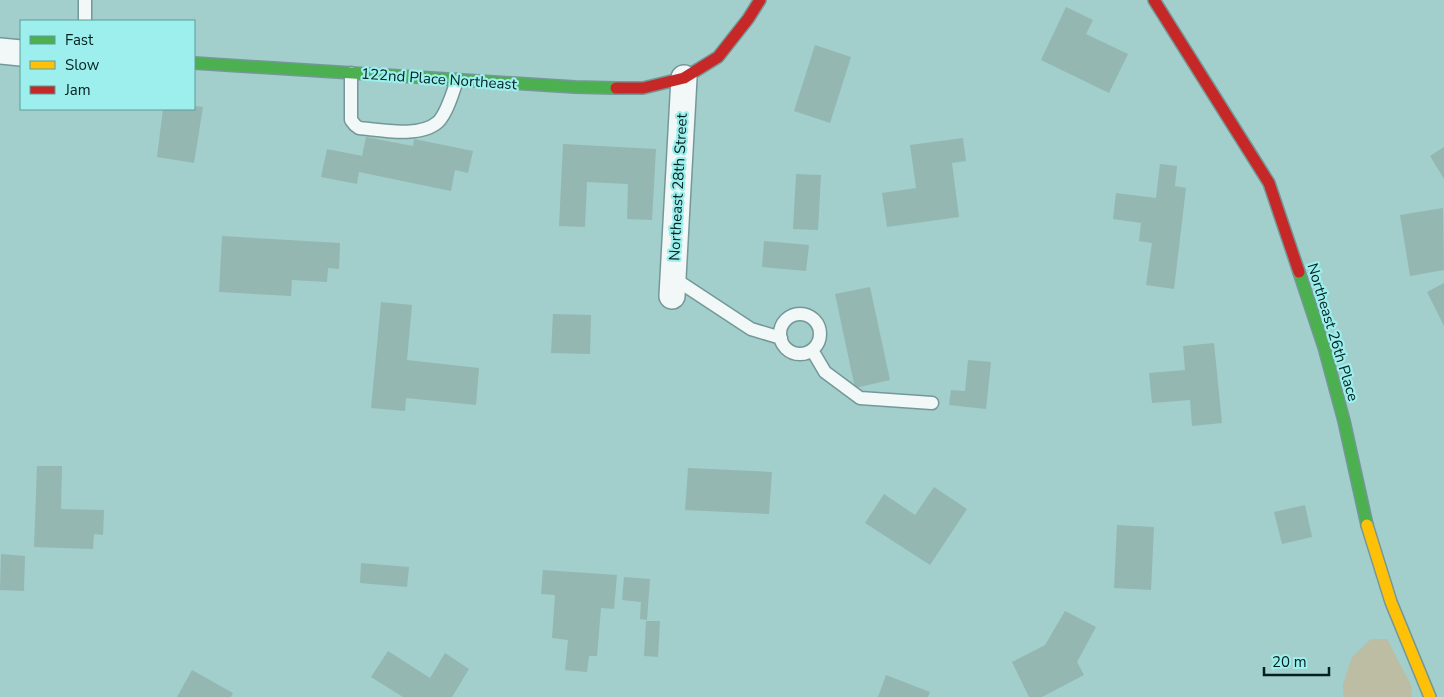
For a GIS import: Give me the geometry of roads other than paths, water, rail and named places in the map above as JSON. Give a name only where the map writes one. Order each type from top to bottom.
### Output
[{"type":"street","points":[[684,78],[718,57],[748,19],[760,0]]},
{"type":"street","name":"Northeast 26th Place","points":[[1154,0],[1269,183],[1324,347],[1344,421],[1368,528],[1391,602],[1430,697]]},
{"type":"street","points":[[0,51],[20,53]]},
{"type":"street","name":"122nd Place Northeast","points":[[195,63],[575,87],[643,88],[684,78]]},
{"type":"street","name":"Northeast 28th Street","points":[[672,287],[684,78]]},
{"type":"lane","points":[[85,0],[85,20]]},
{"type":"lane","points":[[351,73],[351,120],[355,126],[359,128],[406,132],[422,130],[439,121],[446,109],[457,80]]},
{"type":"lane","points":[[672,287],[751,329],[781,338]]},
{"type":"lane","points":[[798,314],[810,317],[818,327],[819,339],[812,350],[807,353],[793,353],[783,344],[780,332],[782,325],[791,316],[798,314]]},
{"type":"lane","points":[[812,350],[825,372],[860,398],[932,403]]}]
